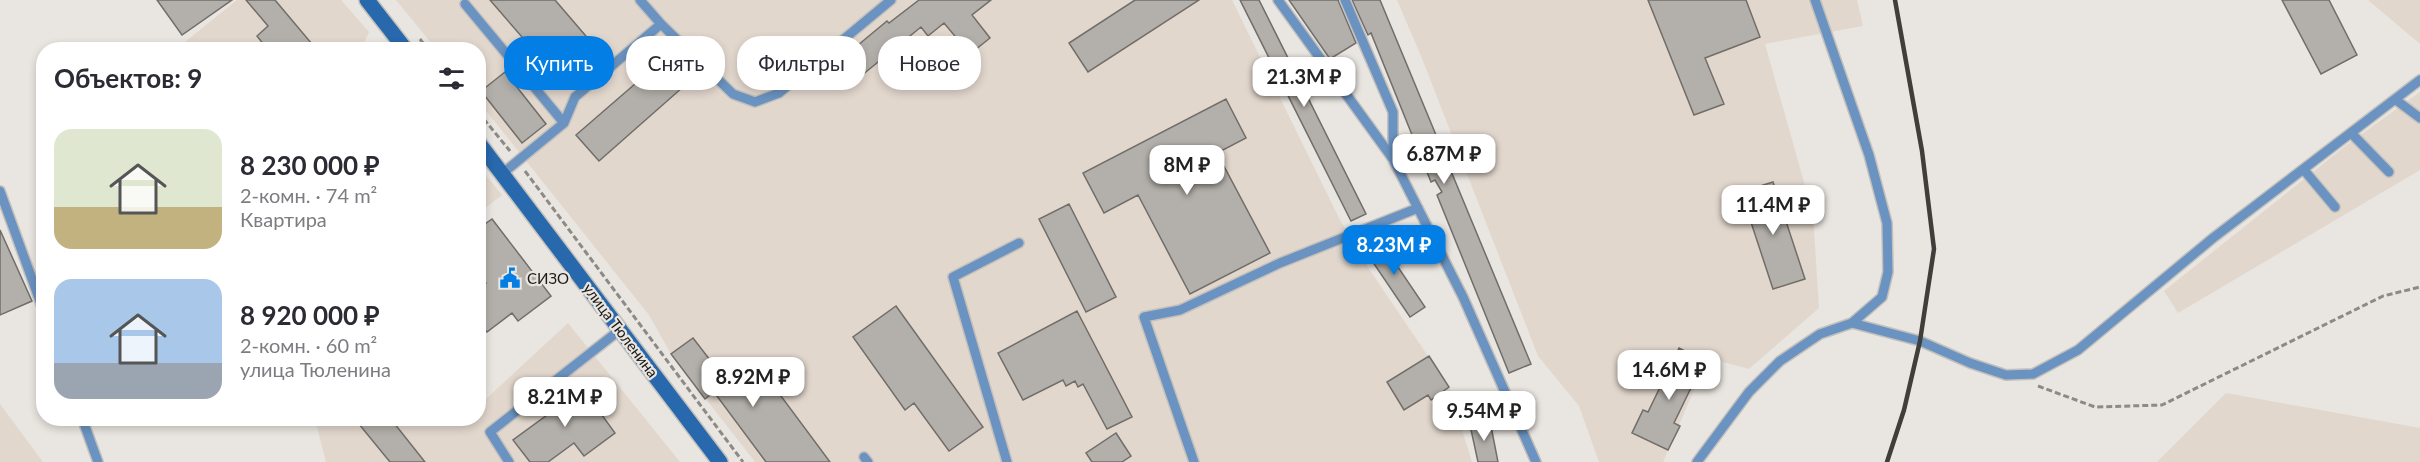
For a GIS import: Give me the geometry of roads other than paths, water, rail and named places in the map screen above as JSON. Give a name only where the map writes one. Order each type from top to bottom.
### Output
[{"type":"main road","points":[[368,0],[400,42]]},
{"type":"main road","name":"улица Тюленина","points":[[486,152],[720,462]]},
{"type":"lane","points":[[640,0],[661,24],[733,94],[755,102],[779,93],[891,0]]},
{"type":"lane","points":[[1278,0],[1393,159],[1463,297],[1536,462]]},
{"type":"lane","points":[[1345,0],[1393,112],[1393,159]]},
{"type":"lane","points":[[1697,462],[1749,392],[1780,361],[1820,334],[1852,323],[1882,297],[1888,272],[1887,223],[1869,155],[1815,0]]},
{"type":"lane","points":[[465,4],[564,123]]},
{"type":"lane","points":[[503,173],[564,123],[576,97],[661,24]]},
{"type":"lane","points":[[1852,323],[1920,340],[1970,363],[2006,375],[2033,374],[2078,350],[2212,238],[2352,134],[2420,80]]},
{"type":"lane","points":[[2396,100],[2420,118]]},
{"type":"lane","points":[[2352,134],[2389,172]]},
{"type":"lane","points":[[2304,170],[2335,207]]},
{"type":"lane","points":[[0,191],[36,290]]},
{"type":"lane","points":[[1194,462],[1144,317],[1180,310],[1280,263],[1418,208]]},
{"type":"lane","points":[[1008,462],[953,277],[1019,243]]},
{"type":"lane","points":[[509,462],[490,432],[621,329]]},
{"type":"lane","points":[[85,426],[98,462]]},
{"type":"railway","points":[[1887,462],[1904,410],[1920,341],[1934,249],[1922,151],[1895,0]]},
{"type":"place","name":"СИЗО","points":[[510,278]]}]
